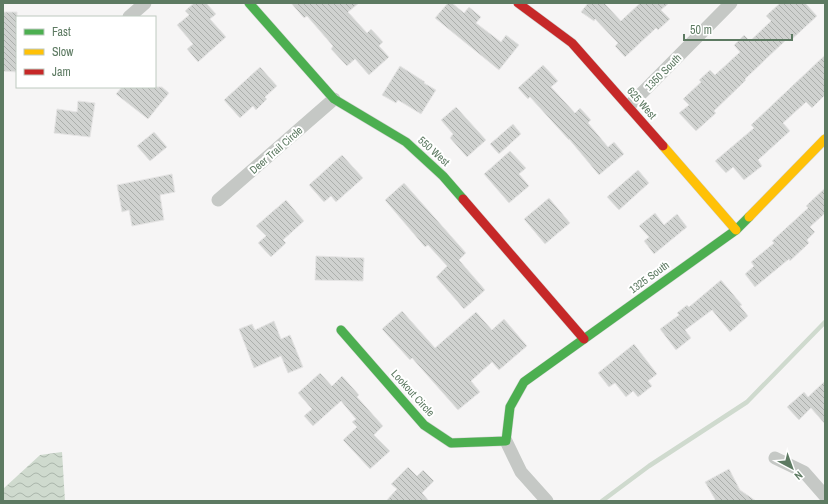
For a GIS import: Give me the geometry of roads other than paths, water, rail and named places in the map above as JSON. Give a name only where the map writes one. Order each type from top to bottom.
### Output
[{"type":"street","points":[[130,16],[145,3]]},
{"type":"street","name":"550 West","points":[[249,3],[334,99],[406,142],[443,176],[584,339]]},
{"type":"street","name":"625 West","points":[[518,3],[572,43],[629,106],[736,230]]},
{"type":"street","name":"1350 South","points":[[629,106],[731,3]]},
{"type":"street","name":"Deer Trail Circle","points":[[218,200],[334,99]]},
{"type":"street","name":"1325 South","points":[[506,441],[510,408],[524,382],[736,230],[825,139]]},
{"type":"street","name":"Lookout Circle","points":[[341,330],[424,425],[451,443],[506,441]]},
{"type":"street","points":[[506,441],[521,472],[547,501]]},
{"type":"street","points":[[775,458],[804,472],[825,496]]},
{"type":"water","points":[[62,452],[65,501],[3,501],[3,489],[40,455]]},
{"type":"waterway","points":[[602,501],[649,466],[747,402],[825,322]]}]
